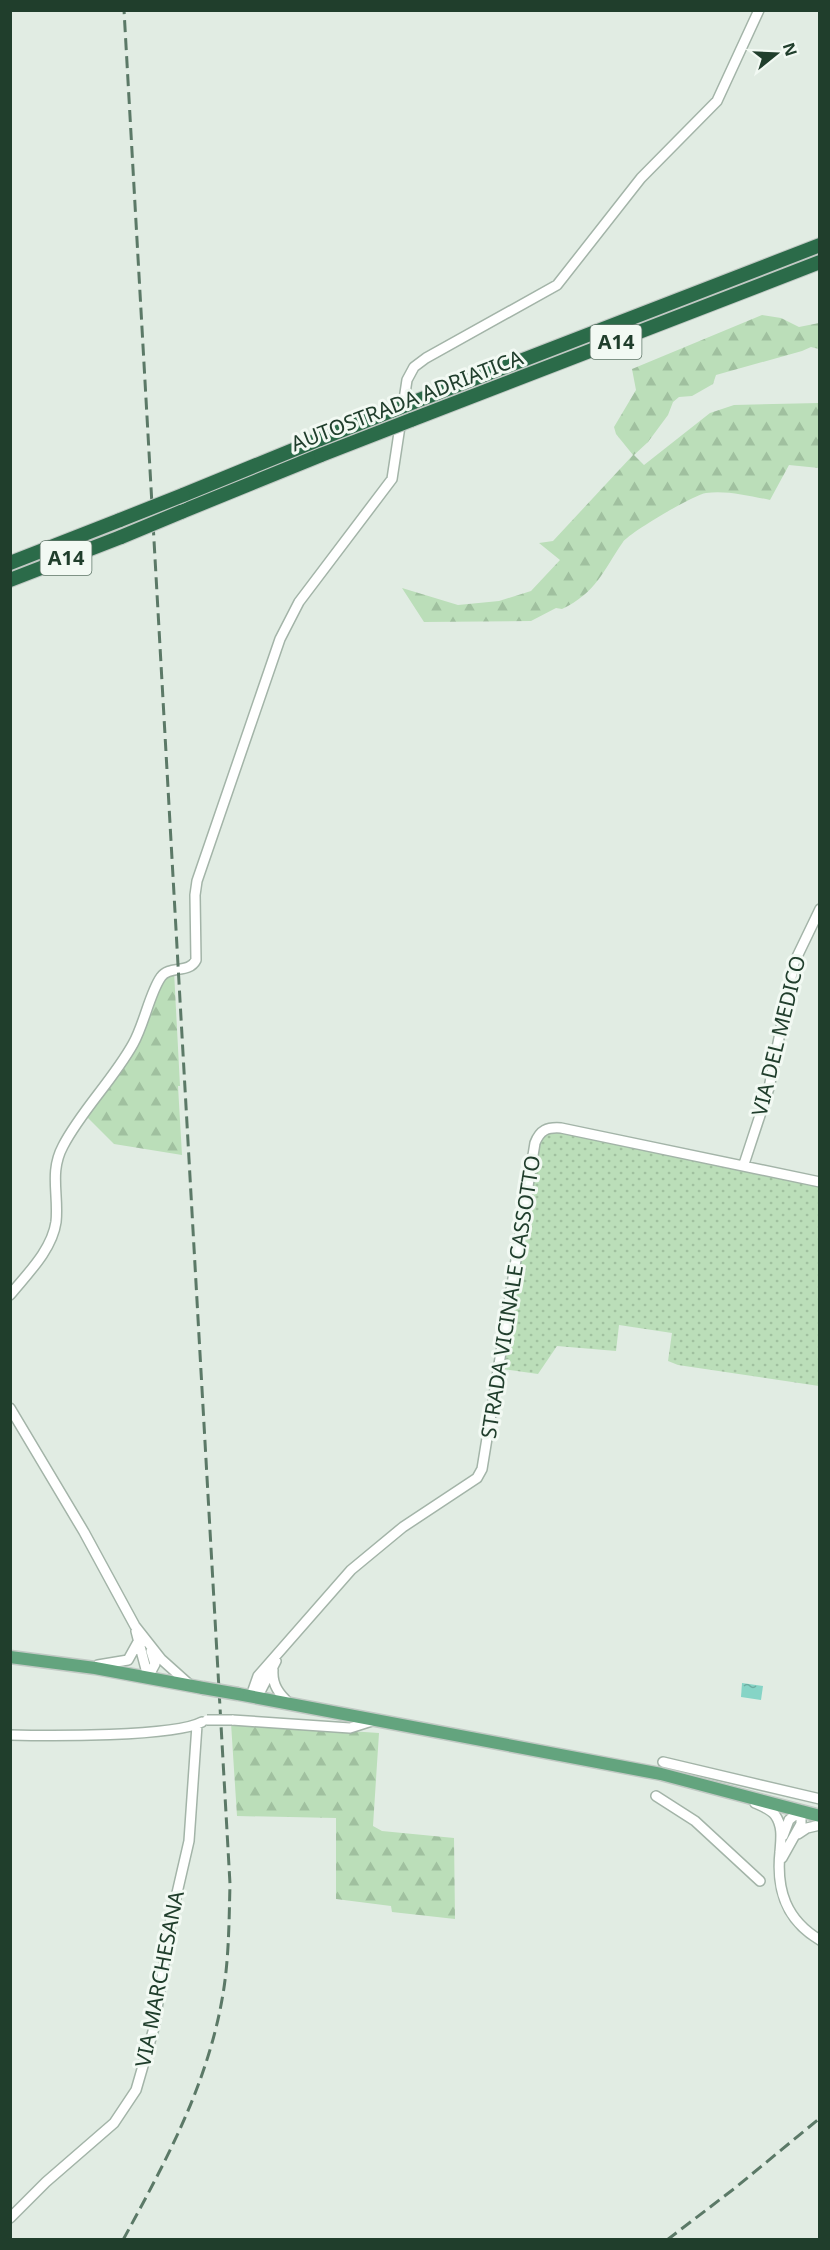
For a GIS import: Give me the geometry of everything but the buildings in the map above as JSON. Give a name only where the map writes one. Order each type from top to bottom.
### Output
[{"type":"highway","name":"AUTOSTRADA ADRIATICA","points":[[10,563],[414,402],[819,245]]},
{"type":"highway","name":"AUTOSTRADA ADRIATICA","points":[[10,580],[122,537],[321,455],[819,262]]},
{"type":"main road","points":[[10,1657],[88,1666],[661,1774],[729,1790],[819,1816]]},
{"type":"street","points":[[10,1295],[38,1261],[56,1224],[55,1169],[64,1143],[108,1085],[133,1045],[146,1017],[159,979],[164,973],[192,966],[196,960],[195,895],[197,880],[280,639],[299,602],[392,479],[410,373],[426,358],[557,285],[641,178],[717,101],[759,10]]},
{"type":"street","name":"VIA DEL MEDICO","points":[[744,1164],[769,1088],[794,963],[819,909]]},
{"type":"street","name":"STRADA VICINALE CASSOTTO","points":[[278,1656],[351,1570],[404,1527],[477,1478],[482,1469],[535,1143],[540,1132],[561,1128],[744,1164],[819,1182]]},
{"type":"street","points":[[10,1408],[84,1532],[135,1626],[149,1646],[190,1685]]},
{"type":"street","points":[[135,1626],[148,1677]]},
{"type":"street","points":[[88,1666],[121,1663],[128,1660],[138,1642]]},
{"type":"street","points":[[148,1677],[155,1664],[149,1646]]},
{"type":"street","points":[[251,1696],[261,1690],[278,1656]]},
{"type":"street","points":[[251,1696],[256,1680],[278,1656]]},
{"type":"street","points":[[273,1666],[273,1680],[278,1693],[292,1705]]},
{"type":"street","points":[[10,1735],[151,1731],[197,1725],[207,1720],[350,1728],[372,1721]]},
{"type":"street","name":"VIA MARCHESANA","points":[[10,2218],[46,2182],[114,2123],[136,2090],[154,2028],[171,1919],[189,1841],[197,1725]]},
{"type":"street","points":[[663,1762],[819,1799]]},
{"type":"street","points":[[729,1790],[772,1812],[779,1824],[780,1891],[786,1906],[797,1922],[819,1940]]},
{"type":"street","points":[[656,1796],[695,1821],[760,1881]]},
{"type":"street","points":[[780,1844],[789,1820],[801,1810]]},
{"type":"street","points":[[778,1869],[801,1824],[801,1810]]},
{"type":"street","points":[[794,1838],[807,1828],[819,1825]]},
{"type":"green space","points":[[762,315],[781,318],[799,327],[819,323],[819,349],[811,347],[716,375],[713,384],[692,396],[679,397],[673,402],[668,415],[648,442],[634,455],[644,465],[710,413],[734,405],[819,403],[819,468],[789,465],[770,500],[714,492],[699,495],[676,507],[628,537],[591,588],[574,603],[562,609],[556,608],[531,621],[424,622],[402,588],[458,605],[499,601],[531,591],[560,560],[539,543],[553,541],[633,455],[616,434],[614,427],[636,390],[632,369]]},
{"type":"green space","points":[[174,971],[182,1155],[114,1144],[86,1116],[113,1080],[161,979]]},
{"type":"green space","points":[[554,1130],[819,1184],[819,1386],[678,1365],[668,1361],[672,1333],[619,1325],[616,1351],[557,1346],[538,1374],[502,1369],[538,1141]]},
{"type":"green space","points":[[231,1723],[379,1733],[373,1826],[382,1831],[454,1838],[455,1919],[392,1912],[391,1906],[336,1899],[336,1818],[237,1816]]},
{"type":"water","points":[[742,1683],[763,1686],[761,1700],[741,1697]]},
{"type":"railway","points":[[123,2240],[184,2121],[207,2059],[225,1980],[230,1884],[124,10]]},
{"type":"railway","points":[[667,2240],[820,2118]]}]
